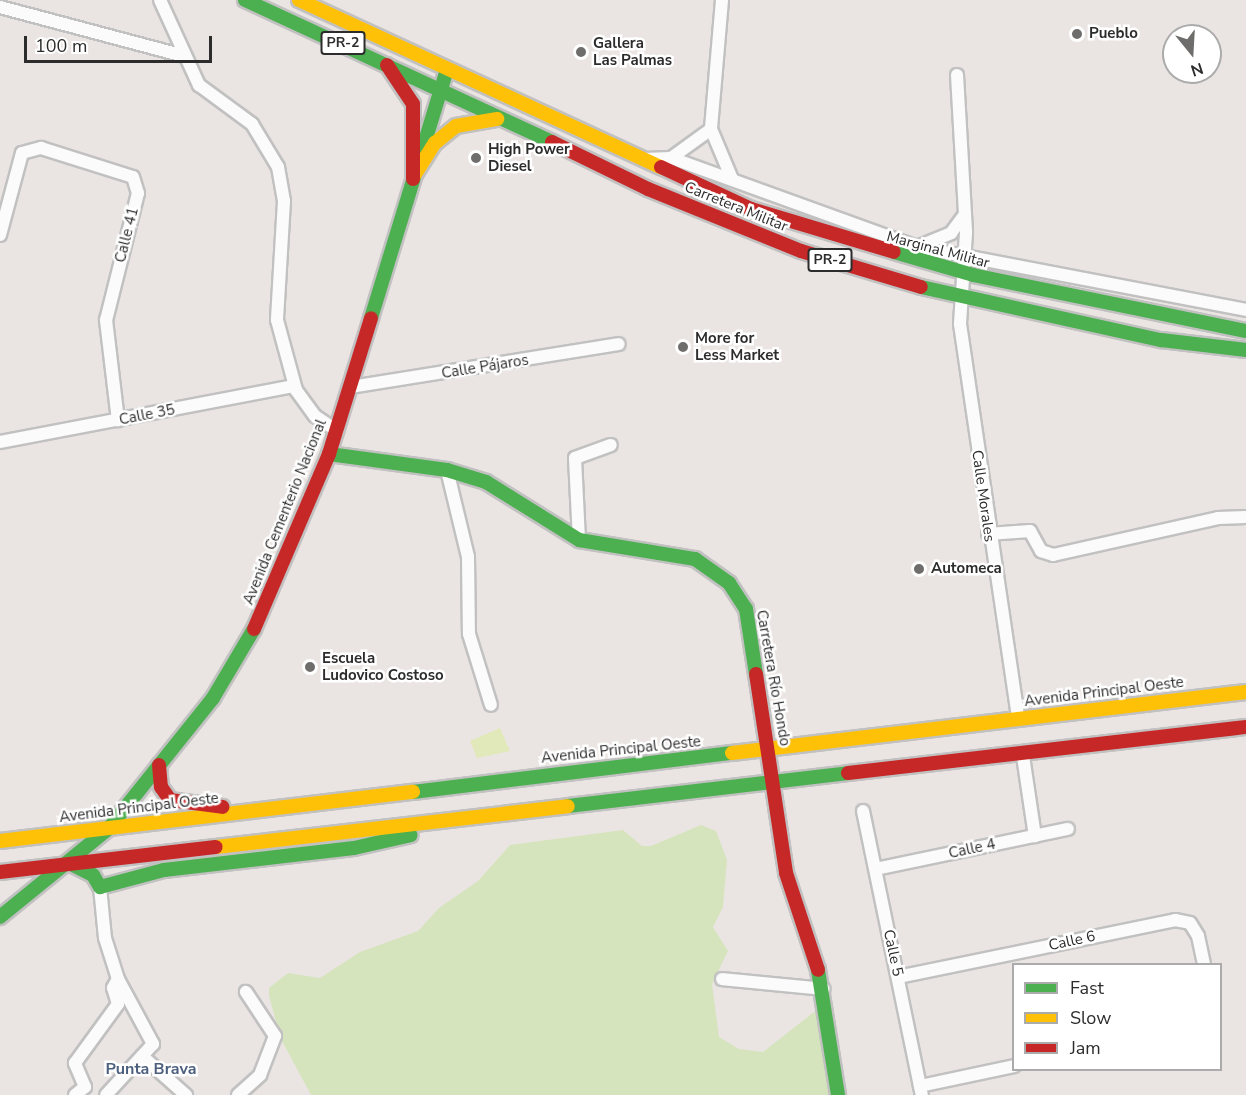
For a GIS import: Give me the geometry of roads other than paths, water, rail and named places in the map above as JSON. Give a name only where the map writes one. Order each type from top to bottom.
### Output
[{"type":"main road","name":"Carretera Militar","points":[[245,0],[378,57],[500,119],[738,227],[962,299],[1161,340],[1246,350]]},
{"type":"main road","name":"Carretera Militar","points":[[299,0],[751,209],[964,265],[1246,331]]},
{"type":"main road","points":[[378,57],[398,77],[412,104],[412,179]]},
{"type":"main road","name":"Avenida Cementerio Nacional","points":[[0,917],[71,864],[109,828],[213,698],[269,603],[337,430],[447,69]]},
{"type":"main road","points":[[412,179],[435,142],[456,126],[476,119],[500,119]]},
{"type":"main road","name":"Carretera Río Hondo","points":[[329,454],[447,470],[486,482],[579,540],[695,559],[729,582],[746,609],[786,873],[824,989],[838,1095]]},
{"type":"main road","name":"Avenida Principal Oeste","points":[[0,841],[768,751],[1018,718],[1246,692]]},
{"type":"main road","points":[[0,872],[1023,756],[1246,727]]},
{"type":"main road","points":[[159,765],[165,794],[178,804],[266,810]]},
{"type":"main road","points":[[71,864],[93,874],[100,887],[164,870],[354,848],[452,822]]},
{"type":"street","points":[[160,0],[181,54],[199,85],[252,124],[278,167],[284,201],[278,320],[294,386],[315,416],[337,430]]},
{"type":"street","points":[[722,0],[711,129],[732,179]]},
{"type":"street","points":[[0,7],[181,54]]},
{"type":"street","name":"Calle Morales","points":[[957,75],[964,216],[964,265],[960,324],[988,534],[1018,718]]},
{"type":"street","points":[[671,158],[711,129]]},
{"type":"street","name":"Calle 41","points":[[0,235],[22,153],[41,148],[134,177],[138,193],[106,320],[118,420]]},
{"type":"street","name":"Marginal Militar","points":[[641,160],[671,158],[964,265],[1246,310]]},
{"type":"street","points":[[917,247],[951,233],[964,216]]},
{"type":"street","name":"Calle Pájaros","points":[[351,387],[619,344]]},
{"type":"street","name":"Calle 35","points":[[0,442],[294,386]]},
{"type":"street","points":[[579,540],[574,458],[611,445]]},
{"type":"street","points":[[447,470],[467,549],[469,634],[491,705]]},
{"type":"street","points":[[988,534],[1030,531],[1041,550],[1053,555],[1218,518],[1246,517]]},
{"type":"street","points":[[1023,756],[1035,836]]},
{"type":"street","name":"Calle 5","points":[[863,810],[921,1090]]},
{"type":"street","name":"Calle 4","points":[[876,869],[1068,829]]},
{"type":"street","points":[[100,887],[105,938],[118,979],[152,1036],[153,1044],[106,1095]]},
{"type":"street","name":"Calle 6","points":[[898,977],[1175,920],[1194,930],[1204,963]]},
{"type":"street","points":[[75,1095],[85,1087],[75,1063],[118,1004],[112,988],[118,979]]},
{"type":"street","points":[[722,979],[824,989]]},
{"type":"street","points":[[238,1095],[260,1075],[275,1036],[246,992]]},
{"type":"street","points":[[142,1056],[186,1095]]},
{"type":"street","points":[[921,1090],[1012,1067]]},
{"type":"place","name":"Pueblo","points":[[1077,34]]},
{"type":"place","name":"Gallera Las Palmas","points":[[581,52]]},
{"type":"place","name":"High Power Diesel","points":[[476,158]]},
{"type":"place","name":"More for Less Market","points":[[683,347]]},
{"type":"place","name":"Automeca","points":[[919,569]]},
{"type":"place","name":"Escuela Ludovico Costoso","points":[[310,667]]},
{"type":"district","name":"Punta Brava","points":[[151,1069]]}]
